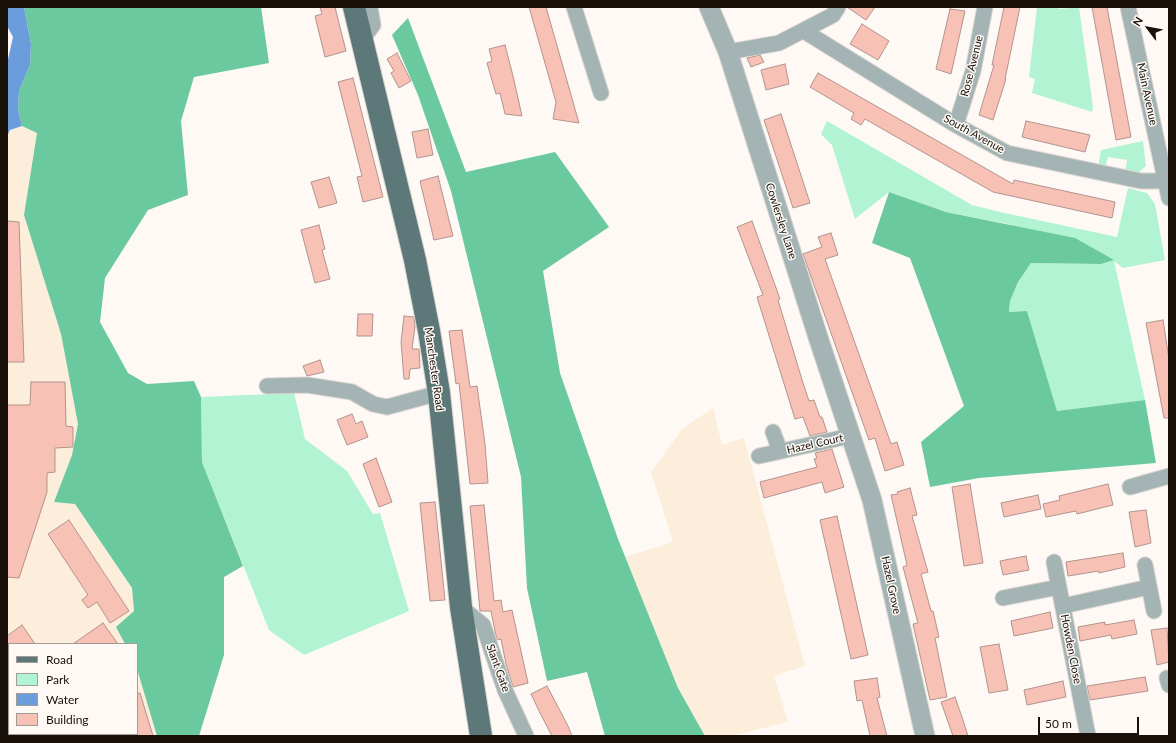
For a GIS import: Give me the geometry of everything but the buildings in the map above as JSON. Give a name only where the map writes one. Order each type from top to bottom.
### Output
[{"type":"main road","name":"Manchester Road","points":[[354,7],[415,260],[429,331],[438,392],[461,607],[481,736]]},
{"type":"street","points":[[362,40],[373,25],[370,7]]},
{"type":"street","points":[[574,7],[601,93]]},
{"type":"street","name":"Cowlersley Lane","points":[[709,7],[728,52],[850,436]]},
{"type":"street","points":[[728,52],[779,43],[833,15],[838,7]]},
{"type":"street","name":"Rose Avenue","points":[[956,125],[973,71],[985,7]]},
{"type":"street","name":"Main Avenue","points":[[1128,7],[1169,198]]},
{"type":"street","name":"South Avenue","points":[[804,31],[956,125],[1007,153],[1141,181],[1166,181]]},
{"type":"street","points":[[267,386],[307,385],[352,392],[374,404],[387,407],[438,392]]},
{"type":"street","name":"Hazel Court","points":[[773,432],[780,452]]},
{"type":"street","name":"Hazel Court","points":[[759,456],[850,436]]},
{"type":"street","name":"Hazel Grove","points":[[850,436],[872,500],[925,736]]},
{"type":"street","points":[[1130,487],[1169,476]]},
{"type":"street","name":"Howden Close","points":[[1054,562],[1088,736]]},
{"type":"street","points":[[1145,565],[1154,611]]},
{"type":"street","points":[[1003,598],[1059,587]]},
{"type":"street","points":[[1063,606],[1149,587]]},
{"type":"street","name":"Slant Gate","points":[[461,607],[483,625],[505,690],[526,736]]},
{"type":"shaded area","points":[[22,126],[37,133],[24,215],[61,334],[78,424],[72,455],[54,502],[75,504],[132,589],[134,611],[116,627],[124,643],[8,643],[8,673],[7,136],[10,130]]},
{"type":"shaded area","points":[[713,408],[722,445],[744,438],[805,666],[774,676],[788,722],[731,736],[705,736],[678,688],[625,557],[673,542],[651,472],[683,428]]},
{"type":"shaded area","points":[[138,672],[157,736],[55,735],[138,735]]},
{"type":"green space","points":[[24,7],[261,7],[269,63],[194,77],[181,121],[188,195],[148,210],[105,278],[100,322],[128,373],[147,384],[194,381],[201,397],[202,462],[243,566],[224,577],[224,655],[199,736],[157,736],[138,672],[138,643],[124,643],[116,627],[134,611],[132,588],[75,504],[54,502],[72,455],[78,424],[61,334],[24,215],[37,133],[22,126],[18,110],[19,91],[30,65],[31,44]]},
{"type":"green space","points":[[1037,7],[1059,7],[1059,9],[1079,7],[1093,107],[1092,112],[1032,93],[1035,79],[1029,77]]},
{"type":"green space","points":[[408,18],[466,172],[555,152],[609,227],[543,271],[560,373],[618,539],[678,688],[705,736],[605,736],[587,672],[547,681],[527,588],[521,477],[451,191],[418,95],[392,35]]},
{"type":"green space","points":[[827,121],[972,205],[1000,212],[1117,237],[1128,188],[1147,193],[1155,204],[1165,260],[1123,268],[1114,261],[1145,400],[1057,411],[1027,311],[1009,312],[1010,301],[1018,282],[1031,263],[1101,264],[1114,260],[1008,224],[946,212],[889,192],[855,219],[832,145],[821,134]]},
{"type":"green space","points":[[1143,141],[1146,166],[1138,173],[1125,173],[1127,160],[1108,157],[1105,168],[1098,167],[1101,150]]},
{"type":"green space","points":[[889,192],[946,212],[1075,238],[1114,260],[1101,264],[1031,263],[1018,282],[1010,301],[1009,312],[1027,311],[1057,411],[1145,400],[1156,463],[979,478],[930,487],[921,442],[964,406],[910,258],[872,243]]},
{"type":"green space","points":[[294,393],[305,439],[347,471],[373,514],[380,513],[409,611],[304,655],[269,630],[202,462],[201,397]]},
{"type":"water","points":[[7,7],[24,7],[31,44],[30,65],[19,91],[18,110],[22,126],[10,130],[7,136],[7,64],[13,37],[7,26]]}]
